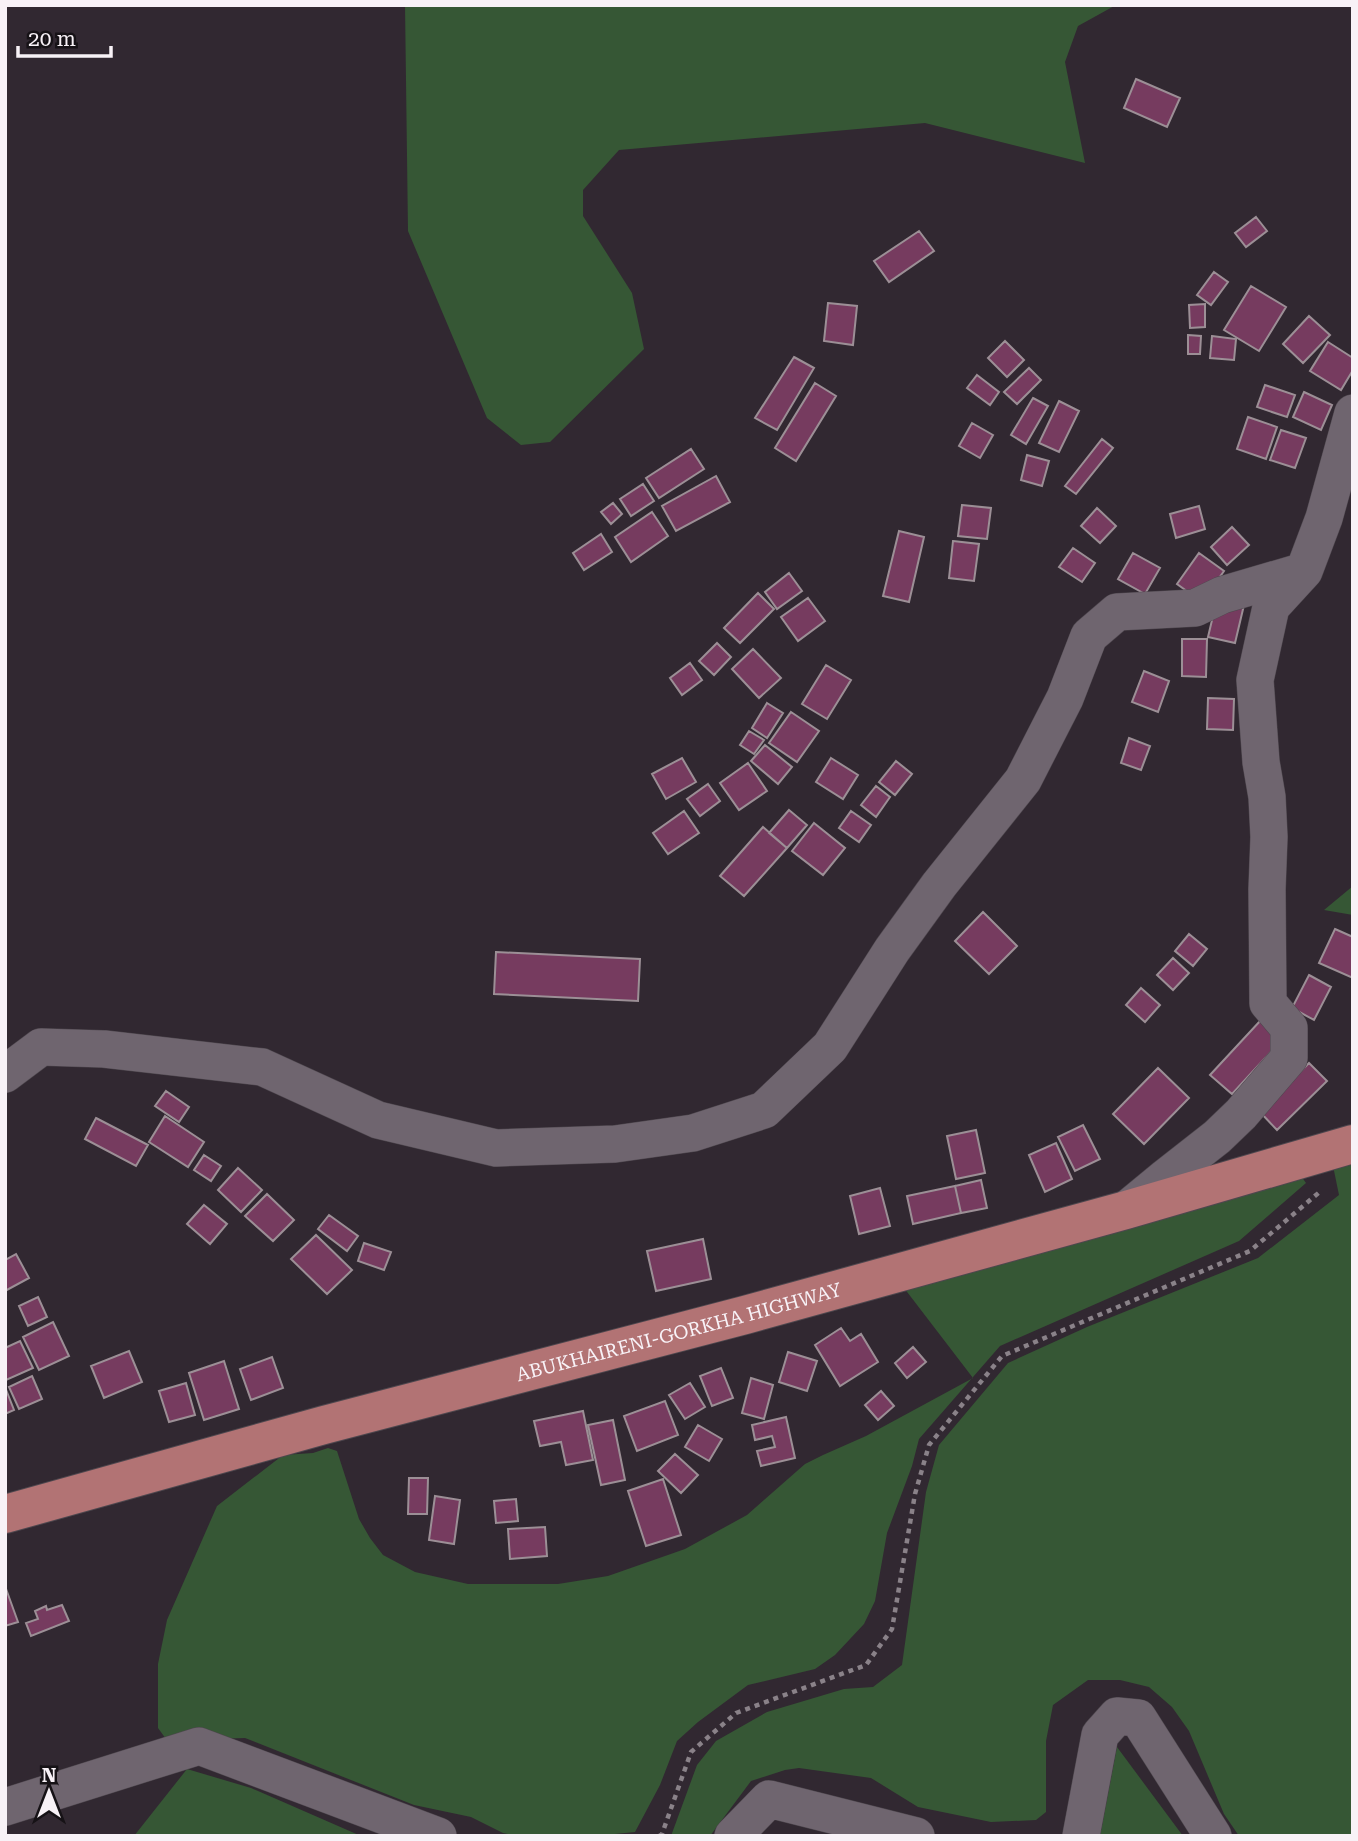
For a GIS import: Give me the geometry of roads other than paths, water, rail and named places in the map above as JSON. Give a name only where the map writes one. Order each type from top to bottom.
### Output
[{"type":"main road","name":"ABUKHAIRENI-GORKHA HIGHWAY","points":[[5,1514],[324,1424],[758,1311],[1126,1210],[1353,1144]]},
{"type":"street","points":[[1126,1210],[1217,1137],[1241,1114],[1289,1058],[1289,1028],[1268,1003],[1269,837],[1255,680],[1271,607],[1304,571],[1324,518],[1353,413]]},
{"type":"street","points":[[5,1074],[41,1047],[104,1049],[262,1067],[378,1120],[496,1148],[615,1144],[693,1133],[764,1110],[830,1047],[892,950],[1023,780],[1065,698],[1089,636],[1117,612],[1195,608],[1222,595],[1304,571]]},
{"type":"street","points":[[1081,1836],[1100,1735],[1117,1716],[1138,1718],[1213,1836]]},
{"type":"street","points":[[5,1807],[199,1746],[438,1836]]},
{"type":"street","points":[[733,1836],[769,1799],[916,1836]]}]
